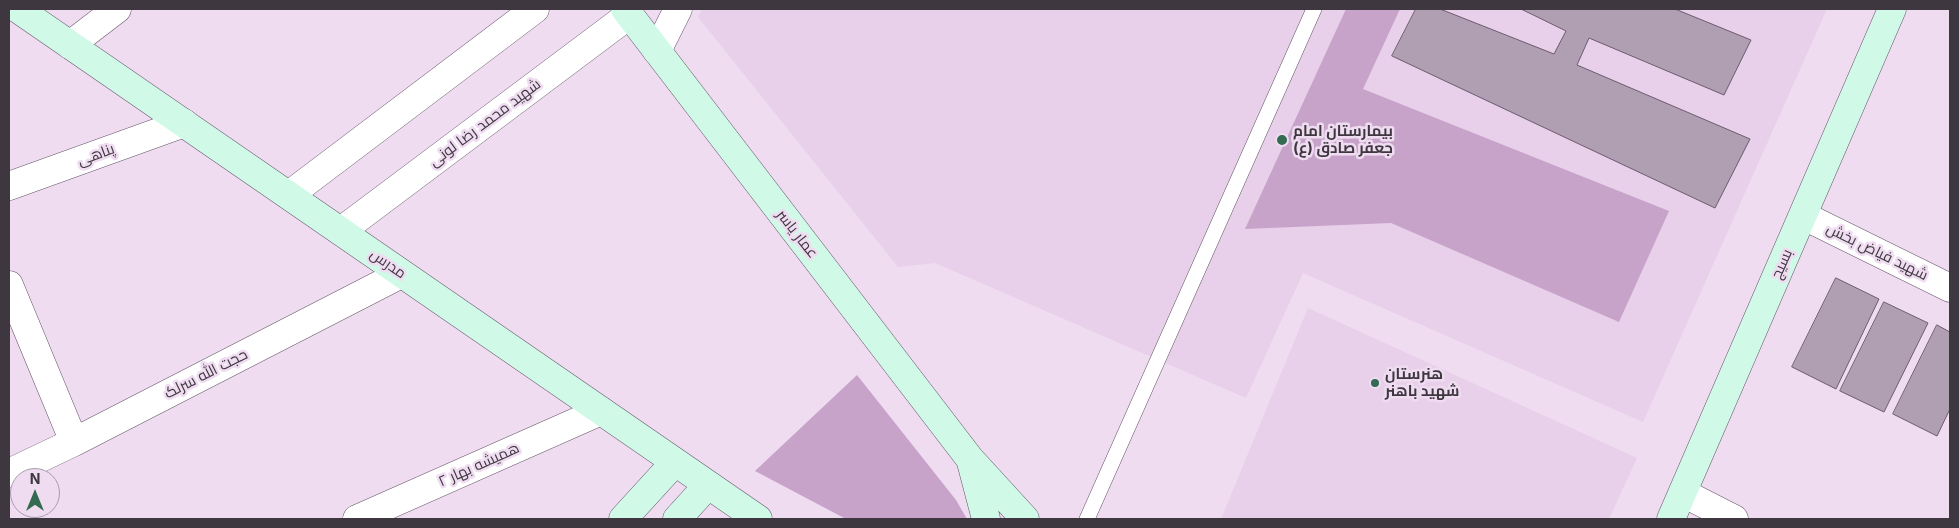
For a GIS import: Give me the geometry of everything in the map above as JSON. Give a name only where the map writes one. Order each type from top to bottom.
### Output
[{"type":"street","name":"مدرس","points":[[18,9],[758,519]]},
{"type":"street","points":[[70,45],[117,9]]},
{"type":"street","points":[[288,196],[535,9]]},
{"type":"street","points":[[657,51],[678,9]]},
{"type":"street","name":"بسیج","points":[[1671,519],[1804,216],[1892,9]]},
{"type":"street","name":"عمار یاسر","points":[[627,12],[970,459],[1025,519]]},
{"type":"street","name":"شهید محمد رضا لونی","points":[[340,231],[627,12]]},
{"type":"street","name":"پناهی","points":[[9,186],[184,123]]},
{"type":"street","name":"شهید فیاض بخش","points":[[1804,216],[1950,288]]},
{"type":"street","name":"حجت الله سرلک","points":[[9,473],[74,442],[401,274]]},
{"type":"street","points":[[9,285],[74,442]]},
{"type":"street","name":"همیشه بهار ۲","points":[[356,519],[601,411]]},
{"type":"street","name":"عمار یاسر","points":[[970,459],[986,519]]},
{"type":"street","points":[[623,519],[675,462]]},
{"type":"street","points":[[676,519],[708,485]]},
{"type":"street","points":[[1683,493],[1734,519]]},
{"type":"lane","points":[[1087,519],[1314,9]]},
{"type":"shaded area","name":"بیمارستان امام جعفر صادق (ع)","points":[[702,9],[1827,9],[1643,422],[1303,273],[1246,398],[935,263],[898,267],[698,17]]},
{"type":"shaded area","points":[[1346,9],[1400,9],[1363,89],[1669,211],[1619,322],[1391,223],[1245,229]]},
{"type":"shaded area","name":"هنرستان شهید باهنر","points":[[1308,308],[1637,458],[1609,519],[1221,519]]},
{"type":"shaded area","points":[[857,375],[956,500],[967,519],[846,519],[755,471]]},
{"type":"building","points":[[1416,9],[1440,9],[1554,54],[1566,31],[1521,9],[1675,9],[1751,40],[1724,95],[1589,38],[1577,65],[1750,139],[1715,208],[1392,56]]},
{"type":"building","points":[[1836,278],[1879,299],[1836,389],[1792,367]]},
{"type":"building","points":[[1884,302],[1928,323],[1884,412],[1840,391]]},
{"type":"building","points":[[1937,325],[1950,332],[1950,409],[1937,436],[1893,414]]},
{"type":"place","name":"بیمارستان امام جعفر صادق (ع)","points":[[1282,140]]},
{"type":"place","name":"هنرستان شهید باهنر","points":[[1375,383]]}]
